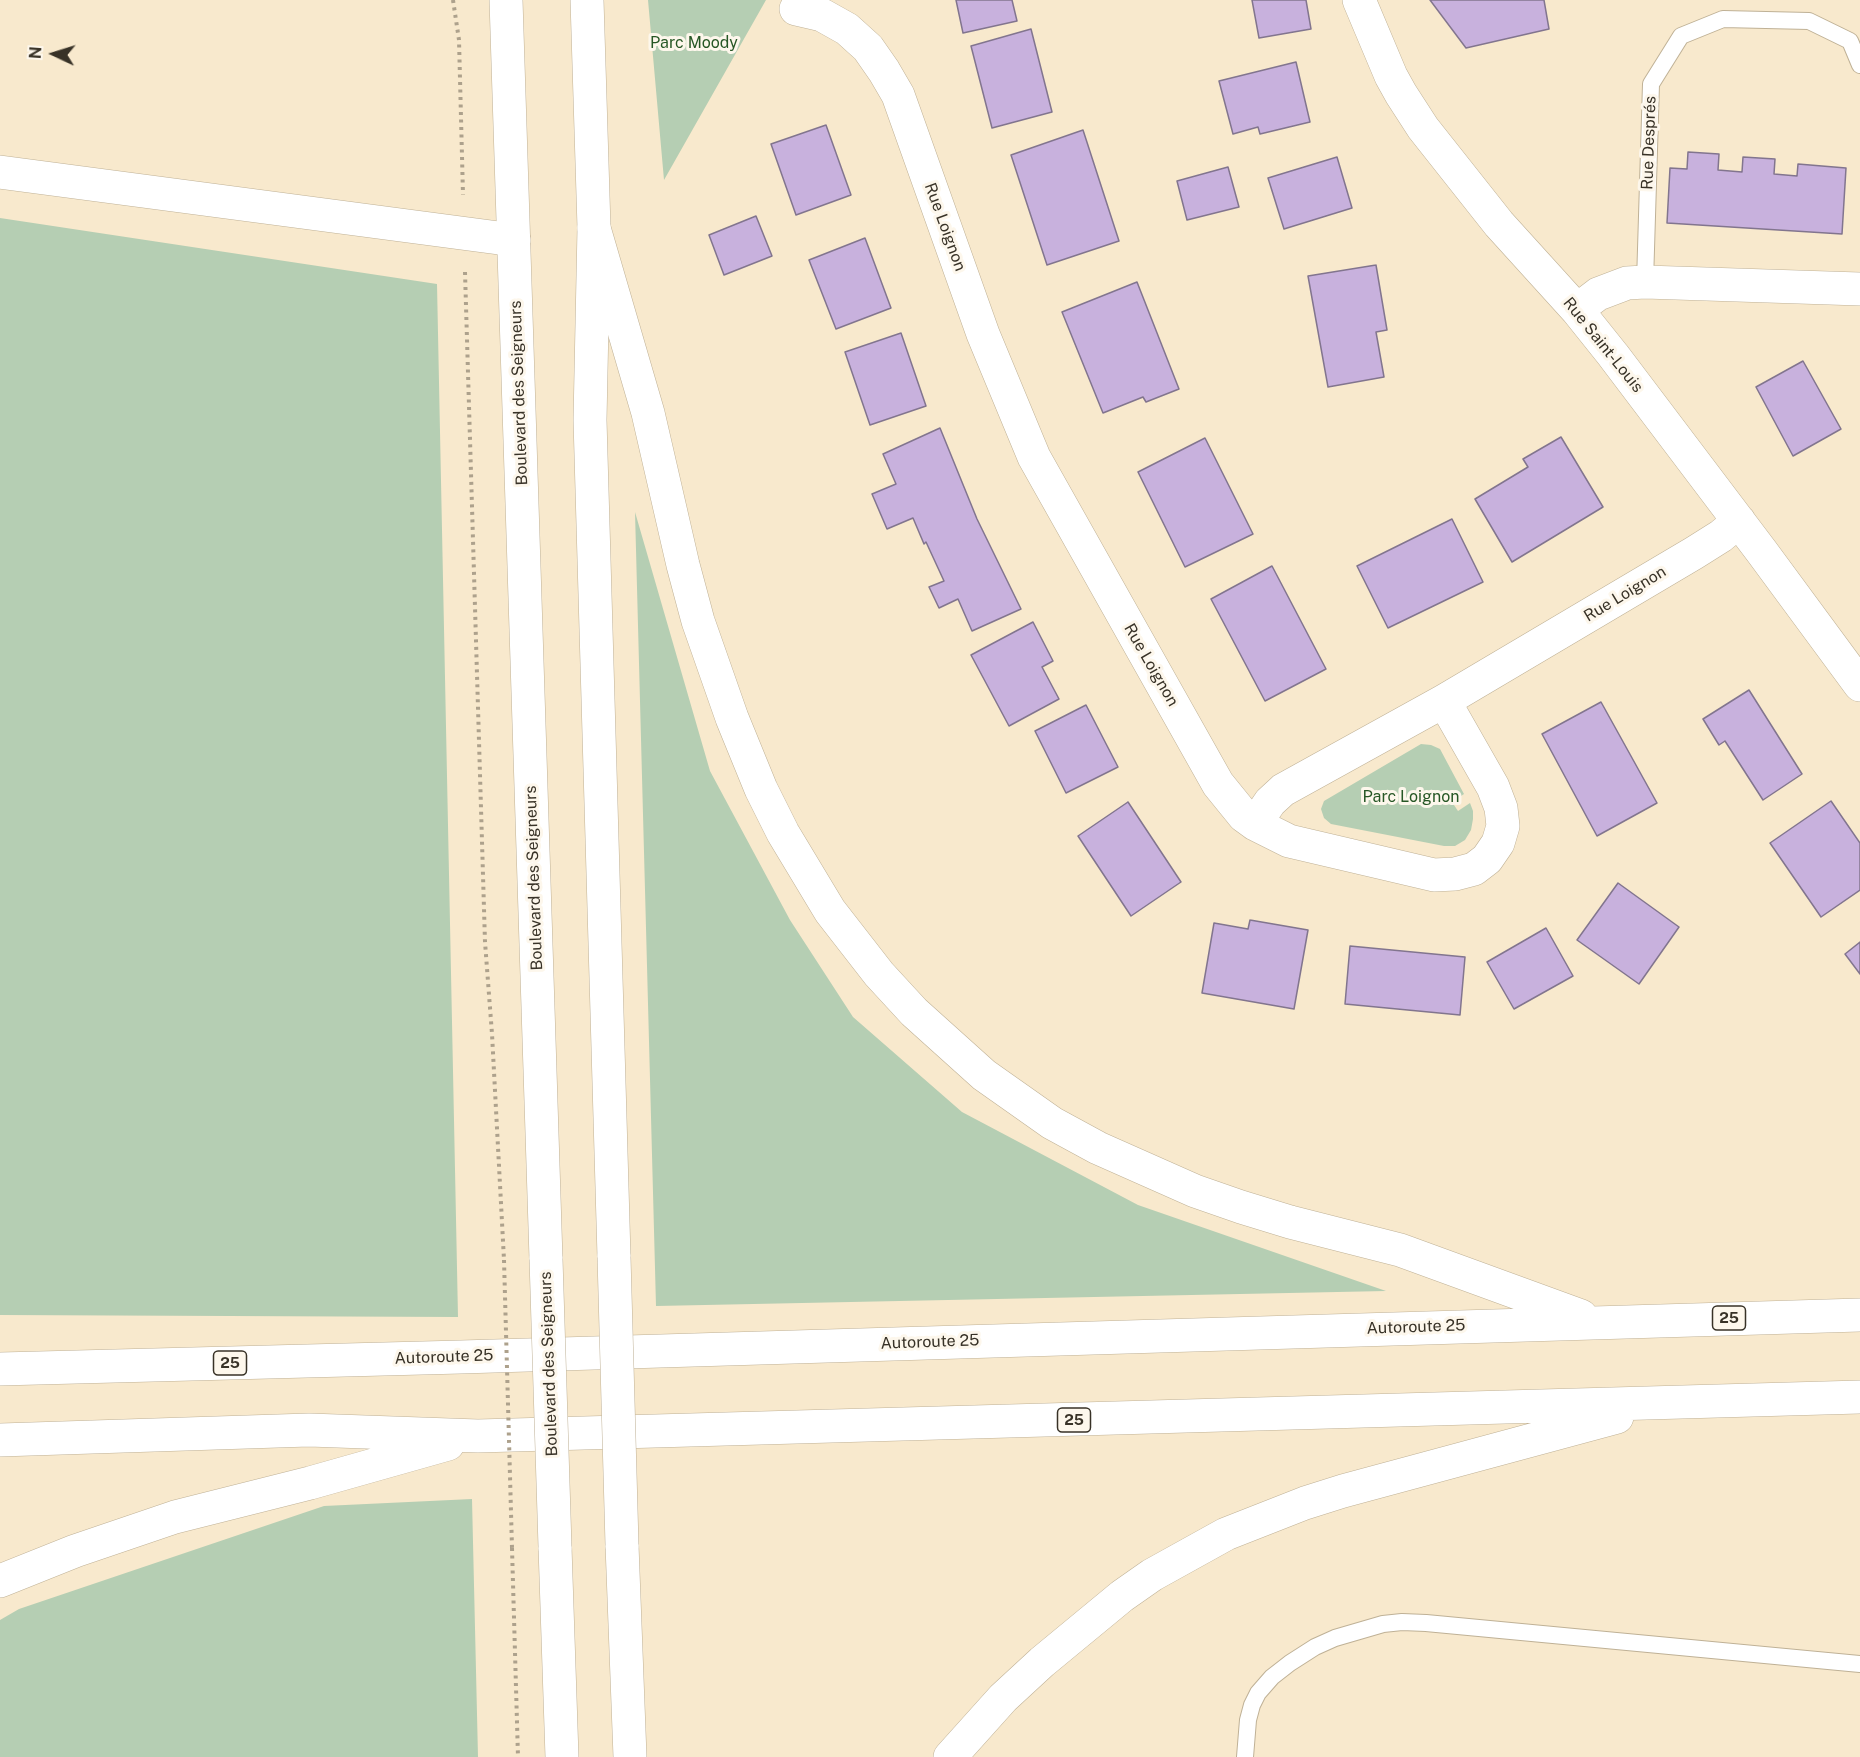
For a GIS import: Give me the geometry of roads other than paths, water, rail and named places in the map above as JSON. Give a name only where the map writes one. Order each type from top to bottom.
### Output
[{"type":"main road","name":"Boulevard des Seigneurs","points":[[506,0],[562,1757]]},
{"type":"main road","points":[[587,0],[594,228],[590,420],[630,1757]]},
{"type":"main road","name":"Rue Saint-Louis","points":[[1359,0],[1391,76],[1410,109],[1499,224],[1577,310],[1739,521],[1860,685]]},
{"type":"main road","name":"Rue Loignon","points":[[796,9],[822,15],[847,29],[868,48],[885,71],[898,95],[983,334],[1034,457],[1218,784],[1238,810],[1254,824],[1269,802],[1283,790],[1444,701],[1694,553],[1739,521]]},
{"type":"main road","points":[[0,172],[514,240]]},
{"type":"main road","points":[[594,228],[648,413],[680,555],[698,621],[746,754],[783,833],[830,911],[879,974],[914,1012],[984,1075],[1052,1124],[1141,1168],[1195,1191],[1290,1222],[1400,1250],[1597,1322]]},
{"type":"main road","points":[[1577,310],[1598,294],[1627,283],[1860,289]]},
{"type":"main road","points":[[1254,824],[1289,841],[1434,875],[1455,874],[1474,869],[1487,859],[1498,843],[1503,826],[1501,808],[1493,787],[1444,701]]},
{"type":"main road","name":"Autoroute 25","points":[[0,1369],[1860,1315]]},
{"type":"main road","name":"25","points":[[0,1440],[309,1431],[478,1436],[1860,1397]]},
{"type":"main road","points":[[950,1757],[1011,1690],[1122,1596],[1152,1575],[1226,1534],[1305,1503],[1343,1491],[1671,1402]]},
{"type":"main road","points":[[0,1581],[75,1551],[175,1517],[310,1484],[478,1436]]},
{"type":"lane","name":"Rue Després","points":[[1645,282],[1651,84],[1681,36],[1723,19],[1809,21],[1850,41],[1860,65]]},
{"type":"lane","points":[[1245,1757],[1248,1720],[1252,1705],[1258,1693],[1272,1677],[1290,1662],[1325,1642],[1383,1624],[1426,1623],[1860,1664]]},
{"type":"park label","name":"Parc Moody","points":[[694,43]]},
{"type":"park label","name":"Parc Loignon","points":[[1411,797]]}]
